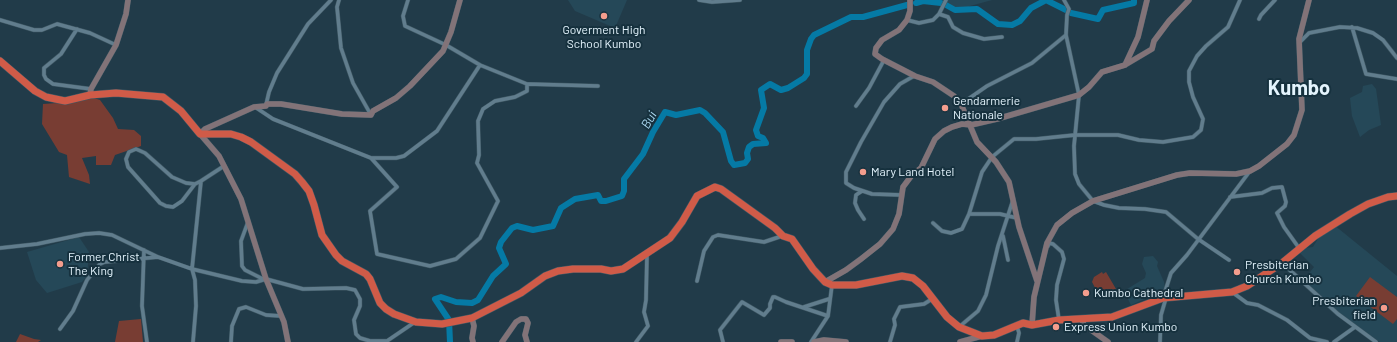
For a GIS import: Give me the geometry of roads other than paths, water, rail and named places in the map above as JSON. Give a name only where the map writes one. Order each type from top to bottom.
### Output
[{"type":"highway","points":[[0,62],[35,91],[46,98],[65,101],[91,92],[163,97],[181,111],[200,134],[231,134],[241,137],[295,174],[309,191],[322,235],[336,255],[342,262],[366,274],[370,279],[380,303],[386,309],[416,322],[442,324],[472,318],[521,293],[545,276],[558,271],[573,269],[601,269],[611,271],[623,269],[670,238],[682,222],[697,196],[715,187],[721,189],[751,210],[784,236],[792,239],[813,269],[829,284],[856,285],[902,276],[913,278],[923,286],[947,316],[959,326],[982,336],[994,334],[1023,323],[1032,325],[1059,320],[1082,320],[1112,317],[1164,298],[1232,292],[1247,286],[1266,272],[1282,263],[1299,248],[1350,214],[1368,204],[1388,197],[1397,196]]},
{"type":"street","points":[[78,29],[61,54],[44,68],[44,74],[46,79],[53,84],[91,92],[116,46],[126,14],[128,0]]},
{"type":"street","points":[[266,106],[269,92],[277,73],[308,24],[331,0]]},
{"type":"street","points":[[339,0],[337,6],[341,48],[353,83],[371,115]]},
{"type":"street","points":[[408,0],[403,16],[405,26],[446,45],[480,65],[527,84],[598,86]]},
{"type":"street","points":[[371,115],[373,111],[396,98],[426,71],[446,45],[460,0]]},
{"type":"street","points":[[699,0],[712,2],[738,0]]},
{"type":"street","points":[[910,0],[910,11],[907,20],[899,30],[886,37],[878,45],[875,54],[915,76],[933,82],[946,90],[961,104],[971,125],[970,130],[977,142],[992,158],[1009,182],[1017,218],[1038,282]]},
{"type":"street","points":[[907,20],[919,23],[933,20],[939,14],[946,0]]},
{"type":"street","points":[[1064,0],[1069,9],[1067,15],[1066,35],[1079,95],[1075,135],[1075,174],[1079,184],[1093,201],[1119,208],[1145,208],[1166,212],[1198,239],[1229,260]]},
{"type":"street","points":[[1125,65],[1138,37],[1147,0]]},
{"type":"street","points":[[811,342],[828,316],[829,284],[880,244],[893,229],[899,214],[903,187],[912,175],[921,168],[935,139],[952,127],[962,124],[971,125],[1079,95],[1090,87],[1102,72],[1125,65],[1152,49],[1154,42],[1169,21],[1189,0]]},
{"type":"street","points":[[933,223],[942,231],[951,233],[962,229],[969,214],[982,172],[992,158],[1014,138],[1036,139],[1075,135],[1118,135],[1139,140],[1164,142],[1193,137],[1201,130],[1203,119],[1190,87],[1189,71],[1197,56],[1228,27],[1240,0]]},
{"type":"street","points":[[1259,19],[1275,0]]},
{"type":"street","points":[[1160,342],[1161,315],[1171,273],[1187,256],[1198,239],[1250,171],[1275,154],[1287,144],[1294,135],[1303,104],[1299,43],[1301,29],[1309,0]]},
{"type":"street","points":[[939,14],[948,17],[950,25],[956,30],[984,39],[1002,37]]},
{"type":"street","points":[[0,20],[34,30],[42,30],[57,24],[78,29],[116,46]]},
{"type":"street","points":[[1299,43],[1309,33],[1340,26],[1352,27],[1373,33],[1383,40],[1397,58]]},
{"type":"street","points":[[1352,27],[1366,74],[1397,79]]},
{"type":"street","points":[[1301,29],[1309,33]]},
{"type":"street","points":[[961,104],[987,86],[1032,63],[1066,35]]},
{"type":"street","points":[[856,106],[869,88],[884,60]]},
{"type":"street","points":[[254,106],[273,119],[371,158],[396,158],[404,156],[437,132],[480,65]]},
{"type":"street","points":[[902,195],[872,194],[854,188],[846,183],[846,172],[884,102],[900,84],[908,78],[915,76]]},
{"type":"street","points":[[371,158],[397,187],[370,211],[377,254],[430,266],[456,259],[480,238],[498,201],[477,163],[479,155],[478,121],[483,109],[494,101],[527,91],[527,84]]},
{"type":"street","points":[[288,342],[282,316],[265,279],[241,199],[219,156],[200,134],[205,129],[254,106],[266,106],[268,104],[281,104],[342,114],[371,115]]},
{"type":"street","points":[[195,184],[186,183],[172,177],[145,153],[136,149],[129,152],[126,159],[128,167],[160,203],[173,207],[182,201],[195,184],[224,166]]},
{"type":"street","points":[[1032,325],[1032,309],[1045,251],[1051,234],[1057,225],[1072,213],[1093,201],[1176,175],[1190,173],[1236,174],[1250,171]]},
{"type":"street","points":[[193,342],[196,306],[196,280],[192,269],[201,181]]},
{"type":"street","points":[[1230,197],[1262,193],[1272,188],[1282,187],[1286,202],[1285,206],[1277,213],[1284,227],[1299,248]]},
{"type":"street","points":[[854,188],[856,195],[855,203],[864,219]]},
{"type":"street","points":[[856,195],[862,191]]},
{"type":"street","points":[[959,326],[978,311],[986,295],[998,246],[1003,235],[1007,215],[1013,198]]},
{"type":"street","points":[[969,214],[1007,215],[1017,218]]},
{"type":"street","points":[[248,222],[241,241],[242,266],[245,270],[265,279],[303,289],[346,288],[355,290],[360,299],[360,306],[354,320],[356,334],[360,338],[387,341],[416,322]]},
{"type":"street","points":[[0,248],[37,244],[85,234],[99,233],[112,235],[158,257],[192,269],[242,281],[256,282],[265,279]]},
{"type":"street","points":[[697,281],[704,251],[713,237],[718,235],[764,242],[784,236]]},
{"type":"street","points":[[1003,235],[1008,260]]},
{"type":"street","points":[[1045,251],[1049,243],[1053,244],[1062,252],[1064,259],[1057,285],[1056,300],[1059,320]]},
{"type":"street","points":[[144,250],[145,257],[142,306],[147,342]]},
{"type":"street","points":[[636,342],[648,326],[644,312],[646,300],[647,254]]},
{"type":"street","points":[[60,329],[73,311],[87,280],[100,264],[105,262],[145,257],[158,257]]},
{"type":"street","points":[[1282,263],[1355,327],[1376,342]]},
{"type":"street","points":[[1232,292],[1247,303],[1258,305],[1287,320],[1310,338],[1327,342]]},
{"type":"street","points":[[723,342],[720,330],[742,302],[762,314],[768,312],[771,300],[775,297],[828,316]]},
{"type":"street","points":[[803,308],[829,299]]},
{"type":"street","points":[[890,342],[895,325],[894,319],[900,307],[924,304],[932,299]]},
{"type":"street","points":[[231,342],[235,316],[243,307],[266,315],[282,316]]},
{"type":"street","points":[[472,318],[474,326],[472,338],[473,342]]},
{"type":"street","points":[[502,342],[516,322],[521,319],[526,319],[528,323],[525,335],[527,342]]},
{"type":"street","points":[[1082,320],[1084,325],[1108,342]]},
{"type":"street","points":[[1016,325],[1019,333],[1017,342]]},
{"type":"street","points":[[1334,342],[1355,327]]},
{"type":"street","points":[[960,342],[982,336]]},
{"type":"street","points":[[814,342],[824,340],[846,342]]},
{"type":"street","points":[[782,342],[792,342]]},
{"type":"waterway","points":[[1046,0],[1066,10]]},
{"type":"waterway","points":[[946,5],[955,10],[977,9],[998,24],[1012,25],[1020,21],[1031,8],[1046,0]]},
{"type":"waterway","points":[[1071,13],[1098,19],[1103,10],[1134,3],[1134,0]]},
{"type":"waterway","points":[[916,3],[923,1],[941,3]]},
{"type":"waterway","name":"Bui","points":[[450,342],[449,320],[435,299],[441,297],[456,302],[472,303],[478,300],[493,276],[506,264],[499,248],[501,242],[512,228],[517,226],[533,230],[553,226],[561,208],[575,199],[598,195],[601,201],[606,201],[622,196],[624,191],[624,179],[643,154],[653,132],[665,112],[676,115],[700,110],[705,113],[723,132],[731,161],[734,165],[745,163],[748,159],[747,153],[749,147],[753,144],[766,143],[763,138],[758,136],[756,130],[764,108],[761,90],[770,84],[781,90],[788,88],[804,78],[807,74],[807,50],[814,35],[851,17],[863,17],[907,5]]},
{"type":"place","name":"Goverment High School Kumbo","points":[[604,16]]},
{"type":"place","name":"Gendarmerie Nationale","points":[[945,108]]},
{"type":"place","name":"Mary Land Hotel","points":[[863,172]]},
{"type":"place","name":"Former Christ The King","points":[[60,264]]},
{"type":"place","name":"Presbiterian Church Kumbo","points":[[1237,272]]},
{"type":"place","name":"Kumbo Cathedral","points":[[1086,293]]},
{"type":"place","name":"Presbiterian field","points":[[1384,308]]},
{"type":"place","name":"Express Union Kumbo","points":[[1056,327]]},
{"type":"district","name":"Kumbo","points":[[1299,88]]}]
